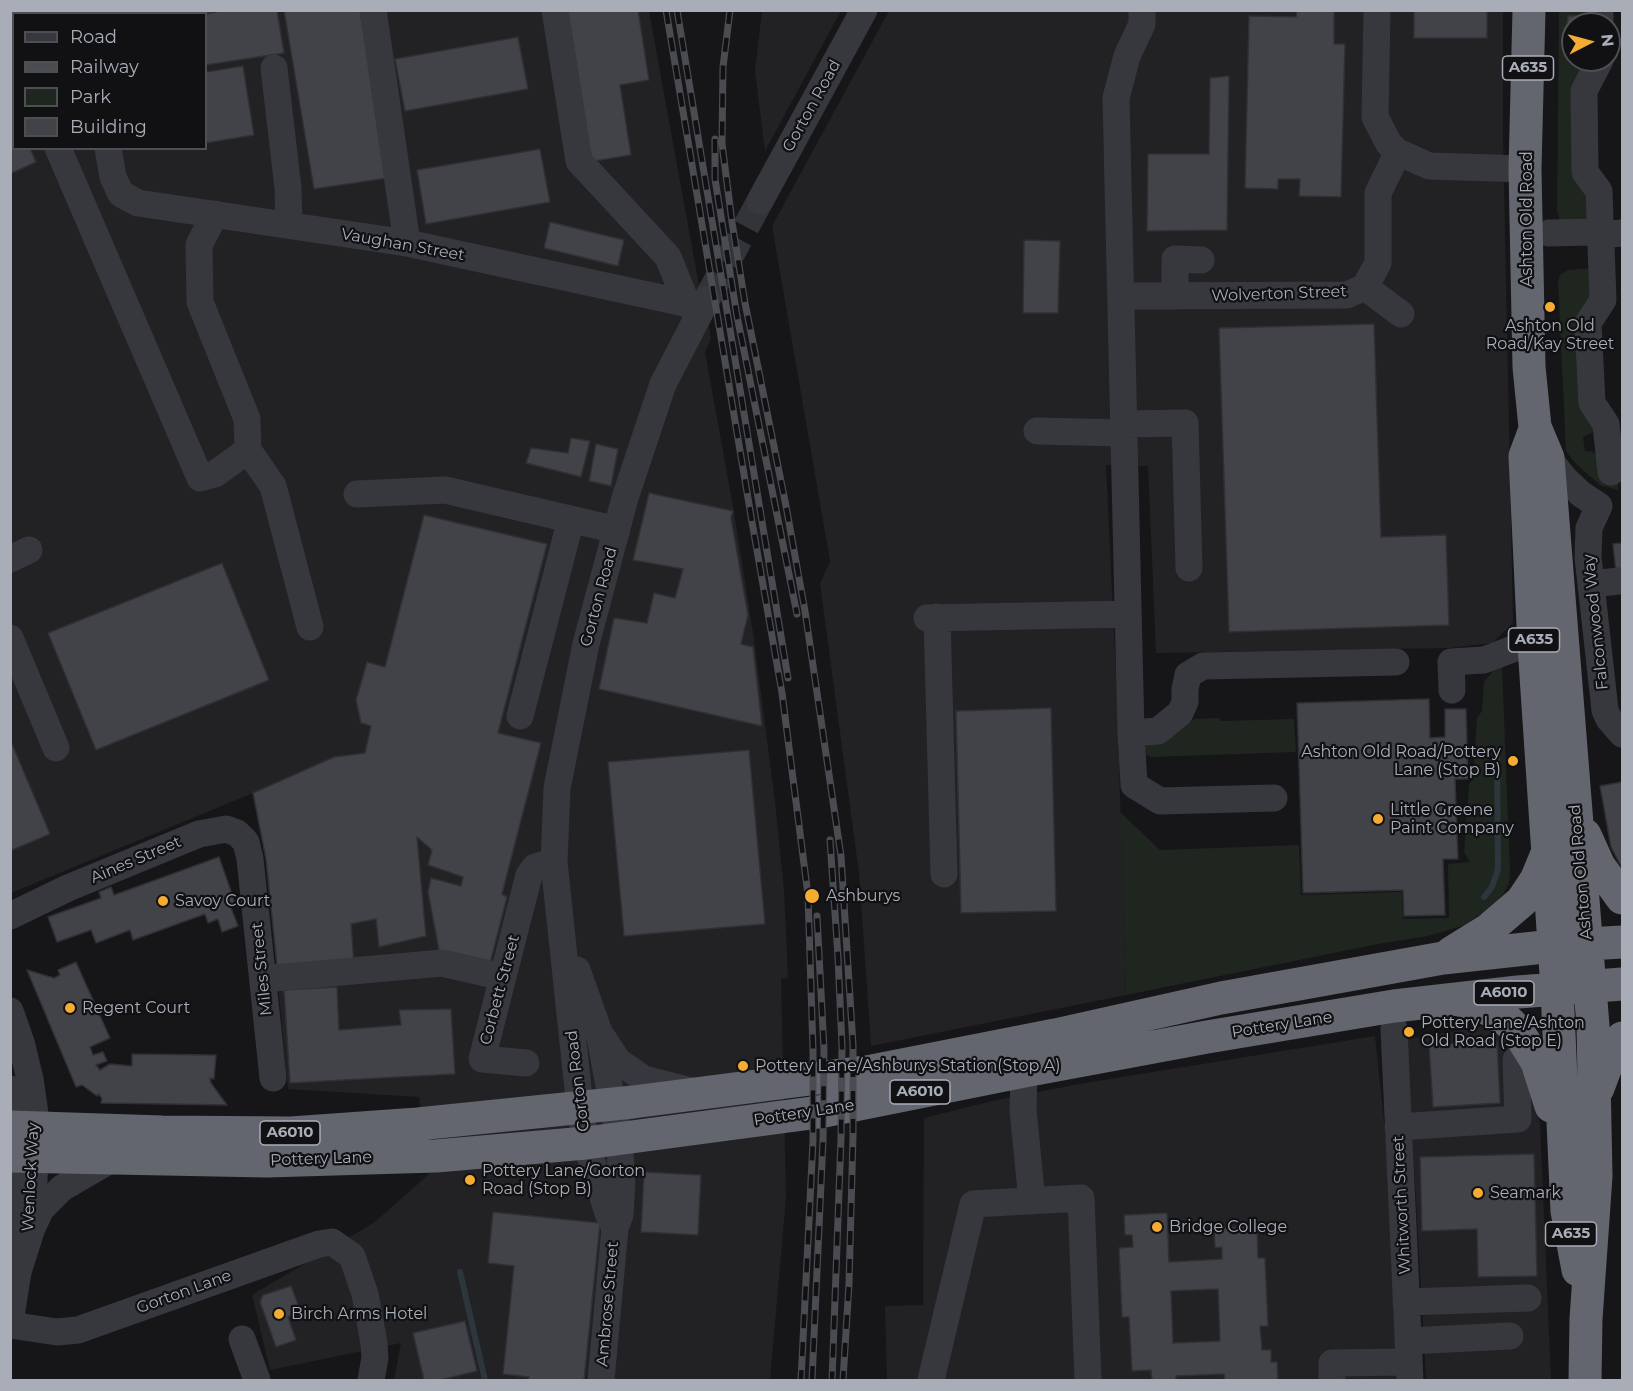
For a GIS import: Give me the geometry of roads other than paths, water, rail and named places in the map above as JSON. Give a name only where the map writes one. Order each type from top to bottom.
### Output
[{"type":"highway","name":"Ashton Old Road","points":[[1529,10],[1526,169],[1529,367],[1535,427],[1548,458],[1576,807],[1597,969],[1596,1176],[1586,1320],[1585,1380]]},
{"type":"highway","name":"Ashton Old Road","points":[[1535,427],[1525,456],[1534,646],[1555,967],[1567,1211],[1586,1320]]},
{"type":"highway","points":[[1576,807],[1592,852],[1608,879],[1623,898]]},
{"type":"highway","points":[[1443,957],[1476,939],[1522,901],[1536,880],[1547,854]]},
{"type":"highway","name":"A6010","points":[[1597,969],[1623,942]]},
{"type":"highway","name":"Pottery Lane","points":[[19,1148],[162,1132],[291,1133],[418,1124],[580,1108],[872,1071],[1055,1035],[1221,998],[1443,957],[1597,969]]},
{"type":"highway","points":[[1597,969],[1623,965]]},
{"type":"highway","points":[[1055,1035],[1220,1014],[1434,978],[1555,967]]},
{"type":"highway","name":"Pottery Lane","points":[[19,1148],[110,1160],[267,1161],[436,1156],[586,1143],[819,1112],[1207,1037],[1451,999],[1555,967],[1597,969]]},
{"type":"highway","points":[[1451,999],[1482,1006],[1510,1023],[1520,1033],[1537,1062],[1564,1148]]},
{"type":"highway","points":[[1595,1101],[1605,1069],[1623,1038]]},
{"type":"street","points":[[373,10],[407,243]]},
{"type":"street","points":[[555,10],[579,161],[668,257],[699,303]]},
{"type":"street","name":"Gorton Road","points":[[760,201],[864,10]]},
{"type":"street","points":[[1142,10],[1142,24],[1127,56],[1116,98],[1134,785],[1160,801],[1274,798]]},
{"type":"street","points":[[1377,10],[1375,117],[1389,144],[1398,152],[1429,166],[1526,169]]},
{"type":"street","points":[[274,68],[288,188],[289,225]]},
{"type":"street","points":[[1594,72],[1584,91],[1585,172],[1599,192],[1612,234],[1603,300],[1588,323],[1593,403],[1606,424],[1611,472]]},
{"type":"street","points":[[59,150],[200,478],[215,474],[248,450]]},
{"type":"street","name":"Vaughan Street","points":[[108,150],[113,177],[121,194],[138,203],[407,243],[699,303]]},
{"type":"street","name":"Wolverton Street","points":[[1121,296],[1347,295],[1365,287],[1378,263],[1378,193],[1398,152]]},
{"type":"street","points":[[215,214],[199,245],[200,302],[247,419],[248,450],[273,486],[310,627]]},
{"type":"street","points":[[1549,233],[1612,234]]},
{"type":"street","points":[[1175,296],[1174,260],[1201,260]]},
{"type":"street","points":[[1365,287],[1401,314]]},
{"type":"street","name":"Gorton Road","points":[[586,1143],[580,1108],[554,862],[557,788],[586,644],[617,530],[663,384],[699,303]]},
{"type":"street","points":[[1037,431],[1185,423],[1189,568]]},
{"type":"street","points":[[1548,458],[1564,479],[1611,505]]},
{"type":"street","points":[[357,494],[445,490],[617,530]]},
{"type":"street","points":[[1554,531],[1583,520],[1611,505]]},
{"type":"street","name":"Falconwood Way","points":[[1611,505],[1589,528],[1588,557],[1605,710],[1609,719],[1623,734]]},
{"type":"street","points":[[520,716],[571,519]]},
{"type":"street","points":[[1591,584],[1619,581]]},
{"type":"street","points":[[944,873],[932,618],[1128,614]]},
{"type":"street","points":[[10,638],[56,748]]},
{"type":"street","points":[[1452,690],[1451,662],[1484,660],[1518,647],[1534,646]]},
{"type":"street","points":[[1131,733],[1158,731],[1180,712],[1185,702],[1188,675],[1203,666],[1396,662]]},
{"type":"street","name":"Aines Street","points":[[10,916],[68,888],[199,834],[222,829],[231,830],[246,842],[250,859]]},
{"type":"street","name":"Miles Street","points":[[250,859],[273,1078]]},
{"type":"street","name":"Corbett Street","points":[[526,1063],[482,1059],[529,875],[535,867],[554,862]]},
{"type":"street","name":"Gorton Road","points":[[560,911],[599,1032],[618,1139]]},
{"type":"street","name":"Corbett Street","points":[[520,913],[560,911]]},
{"type":"street","points":[[263,979],[442,963],[503,977]]},
{"type":"street","name":"Wenlock Way","points":[[10,1011],[21,1042],[30,1079],[19,1148]]},
{"type":"street","name":"Whitworth Street","points":[[1394,1029],[1409,1361]]},
{"type":"street","points":[[599,1032],[618,1061],[644,1079],[700,1093]]},
{"type":"street","points":[[1398,1127],[1518,1119],[1516,1060]]},
{"type":"street","points":[[1024,1071],[1023,1110],[1032,1201]]},
{"type":"street","name":"Wenlock Way","points":[[10,1089],[31,1231],[18,1272],[10,1324]]},
{"type":"street","name":"Ambrose Street","points":[[602,1380],[615,1228],[620,1215],[622,1182],[618,1139]]},
{"type":"street","name":"Ambrose Street","points":[[586,1143],[615,1228]]},
{"type":"street","points":[[31,1231],[41,1209],[62,1188],[110,1160]]},
{"type":"street","points":[[931,1380],[973,1204],[1082,1198],[1088,1380]]},
{"type":"street","name":"Wenlock Way","points":[[10,1205],[18,1272]]},
{"type":"street","name":"Gorton Lane","points":[[10,1324],[57,1332],[78,1330],[319,1244],[332,1242],[352,1256],[365,1294],[375,1358],[371,1380]]},
{"type":"street","points":[[1406,1302],[1527,1298]]},
{"type":"street","points":[[1332,1380],[1332,1363],[1409,1361],[1510,1336]]},
{"type":"street","points":[[243,1339],[257,1380]]},
{"type":"waterway","points":[[1484,897],[1492,887],[1498,869],[1497,751]]},
{"type":"waterway","points":[[460,1272],[485,1380]]},
{"type":"tunnel","points":[[10,35],[12,39]]},
{"type":"tunnel","points":[[707,299],[760,201]]},
{"type":"railway","points":[[666,10],[782,693],[808,895],[813,1050],[813,1141],[801,1380]]},
{"type":"railway","points":[[677,10],[788,678]]},
{"type":"railway","points":[[730,10],[723,67],[722,144],[732,222],[745,303],[805,611],[841,856],[853,1045],[849,1284],[843,1380]]},
{"type":"railway","points":[[715,139],[715,179],[737,316],[797,614]]},
{"type":"railway","points":[[830,840],[842,1046],[832,1380]]},
{"type":"railway","points":[[812,1380],[823,1140],[824,1049],[817,916]]},
{"type":"place","name":"Ashton Old Road/Kay Street","points":[[1550,307]]},
{"type":"place","name":"Ashton Old Road/Pottery Lane (Stop B)","points":[[1513,761]]},
{"type":"place","name":"Little Greene Paint Company","points":[[1378,819]]},
{"type":"place","name":"Ashburys","points":[[812,896]]},
{"type":"place","name":"Savoy Court","points":[[163,901]]},
{"type":"place","name":"Regent Court","points":[[70,1008]]},
{"type":"place","name":"Pottery Lane/Ashton Old Road (Stop E)","points":[[1409,1032]]},
{"type":"place","name":"Pottery Lane/Ashburys Station(Stop A)","points":[[743,1066]]},
{"type":"place","name":"Pottery Lane/Gorton Road (Stop B)","points":[[470,1180]]},
{"type":"place","name":"Seamark","points":[[1478,1193]]},
{"type":"place","name":"Bridge College","points":[[1157,1227]]},
{"type":"place","name":"Birch Arms Hotel","points":[[279,1314]]}]
